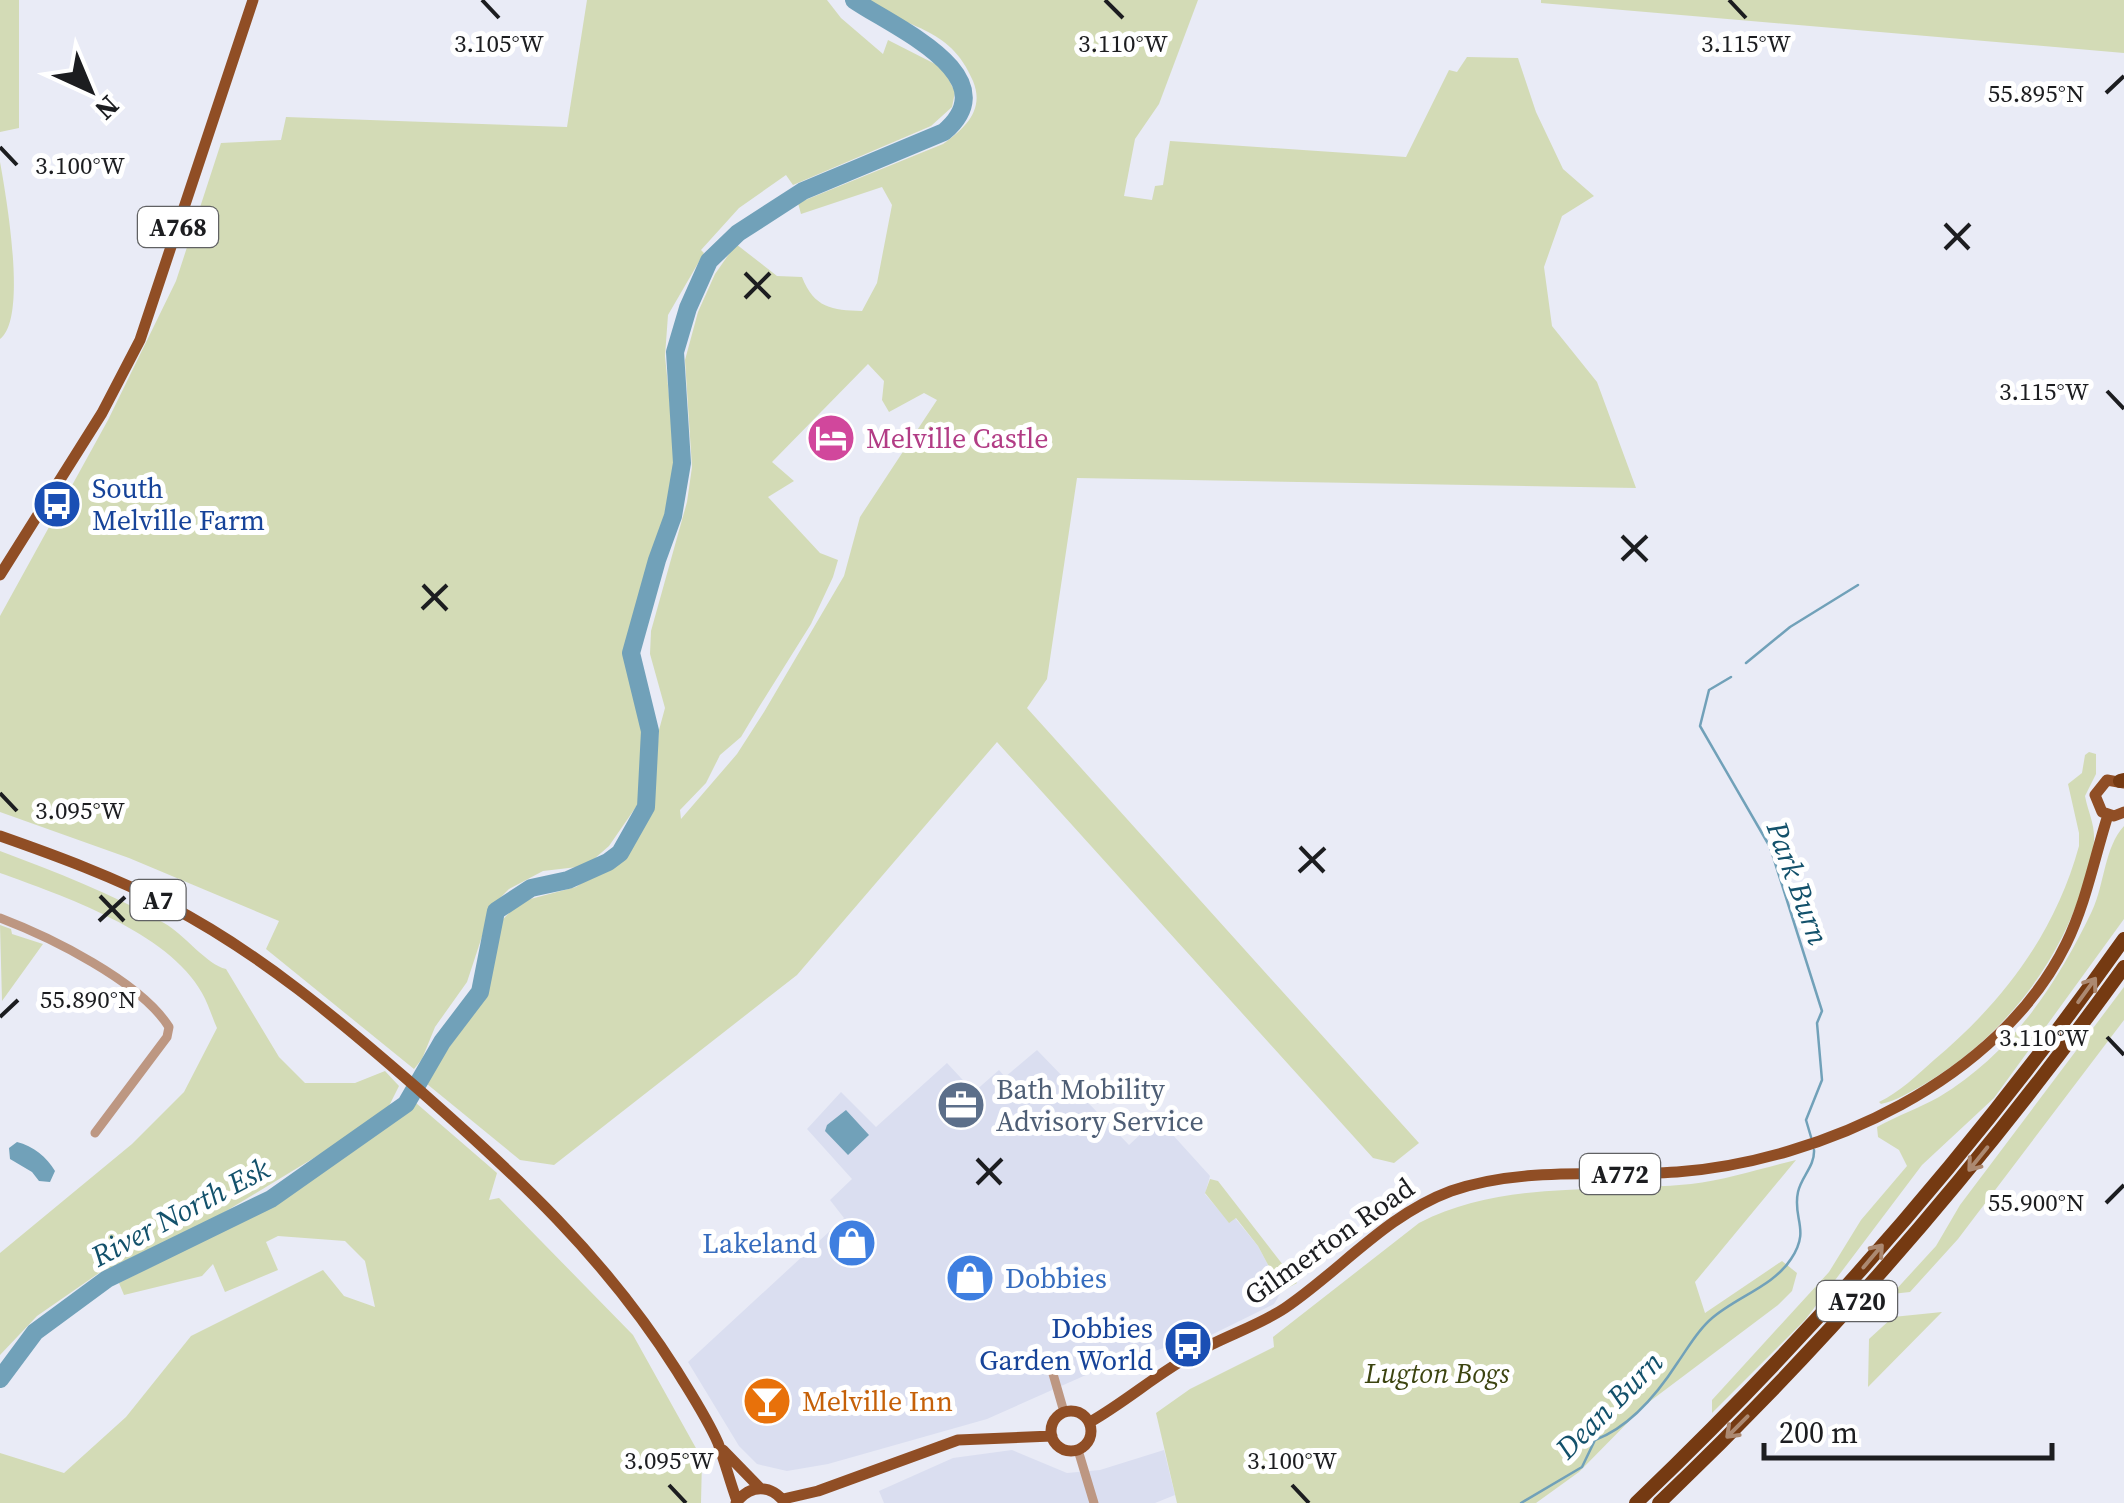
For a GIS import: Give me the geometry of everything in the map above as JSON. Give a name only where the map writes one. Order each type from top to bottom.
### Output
[{"type":"highway","name":"A720","points":[[1636,1503],[1844,1291],[2008,1095],[2124,938]]},
{"type":"highway","name":"A720","points":[[1659,1503],[1796,1366],[1903,1249],[2038,1083],[2124,966]]},
{"type":"main road","name":"A768","points":[[0,575],[102,413],[140,340],[253,0]]},
{"type":"main road","name":"A772","points":[[2108,815],[2098,807],[2095,794],[2102,784],[2123,781]]},
{"type":"main road","points":[[2108,815],[2124,812]]},
{"type":"main road","name":"Gilmerton Road","points":[[1090,1422],[1198,1351],[1284,1308],[1379,1233],[1433,1198],[1482,1183],[1528,1176],[1678,1172],[1724,1166],[1812,1142],[1880,1115],[1936,1084],[1968,1062],[2008,1025],[2031,999],[2064,948],[2089,886],[2108,815]]},
{"type":"main road","name":"A7","points":[[0,836],[94,870],[166,904],[302,991],[522,1180],[594,1257],[654,1335],[718,1443],[736,1502]]},
{"type":"main road","points":[[1064,1412],[1076,1412],[1090,1422],[1088,1442],[1078,1450],[1065,1450],[1052,1436],[1052,1425],[1064,1412]]},
{"type":"main road","points":[[736,1502],[746,1492],[760,1488],[772,1491],[784,1501],[958,1440],[1052,1436]]},
{"type":"main road","name":"A7","points":[[718,1443],[760,1488]]},
{"type":"main road","points":[[803,1503],[818,1491]]},
{"type":"street","points":[[0,918],[49,938],[139,993],[169,1026],[167,1038],[95,1133]]},
{"type":"street","points":[[1049,1360],[1064,1412]]},
{"type":"street","points":[[1078,1450],[1094,1503]]},
{"type":"shaded area","points":[[1037,1050],[1129,1145],[1157,1119],[1162,1123],[1210,1176],[1205,1194],[1229,1222],[1235,1218],[1258,1246],[1282,1291],[1274,1304],[1207,1337],[1086,1375],[987,1419],[828,1464],[787,1471],[757,1464],[739,1446],[688,1362],[844,1218],[830,1200],[852,1179],[807,1129],[841,1092],[876,1127],[947,1063],[974,1092],[999,1070],[1005,1077]]},
{"type":"shaded area","points":[[1012,1450],[1067,1473],[1100,1470],[1164,1450],[1175,1495],[1155,1503],[884,1503],[879,1491],[953,1458]]},
{"type":"green space","points":[[0,0],[19,0],[19,128],[0,132]]},
{"type":"green space","points":[[587,0],[827,0],[841,18],[883,54],[888,40],[943,68],[955,92],[952,107],[931,126],[793,185],[786,175],[739,208],[701,250],[704,253],[668,315],[665,356],[676,465],[669,512],[640,596],[626,654],[645,732],[645,771],[638,804],[609,846],[586,866],[543,871],[509,889],[492,906],[467,982],[435,1027],[414,1069],[266,949],[279,921],[129,858],[0,812],[0,616],[108,420],[176,281],[221,143],[281,140],[286,117],[567,127]]},
{"type":"green space","points":[[863,0],[1198,0],[1159,104],[1135,139],[1124,196],[1152,200],[1155,186],[1163,185],[1170,141],[1406,157],[1449,70],[1457,72],[1467,57],[1518,58],[1536,112],[1563,169],[1594,196],[1562,216],[1544,267],[1552,326],[1597,382],[1636,488],[1077,478],[1047,679],[1027,708],[1419,1143],[1394,1163],[1373,1158],[997,742],[797,975],[554,1165],[520,1160],[427,1084],[475,1011],[487,979],[495,928],[519,902],[576,887],[623,856],[653,802],[659,730],[665,708],[650,654],[651,631],[687,502],[692,467],[685,360],[698,312],[715,274],[736,244],[777,276],[802,277],[812,295],[825,305],[862,311],[877,283],[892,205],[882,187],[801,214],[798,203],[943,144],[965,125],[975,109],[973,81],[952,49],[925,30]],"holes":[[[868,364],[884,381],[882,400],[889,412],[924,393],[937,400],[860,517],[844,576],[764,712],[737,754],[681,819],[680,810],[706,783],[720,755],[741,737],[811,624],[838,560],[820,553],[768,497],[794,481],[772,462]]]},
{"type":"green space","points":[[2124,0],[2124,53],[1541,3]]},
{"type":"green space","points":[[0,162],[14,283],[13,308],[0,339]]},
{"type":"green space","points":[[2089,752],[2096,754],[2096,774],[2085,796],[2093,829],[2093,852],[2071,917],[2041,974],[1976,1047],[1923,1085],[1881,1104],[1982,1015],[2041,937],[2069,878],[2079,846],[2068,784],[2082,773]]},
{"type":"green space","points":[[2124,826],[2124,919],[1994,1098],[1922,1165],[1805,1320],[1712,1413],[1712,1400],[1829,1272],[1861,1220],[1907,1166],[1899,1150],[1878,1137],[1877,1127],[1965,1080],[2010,1038],[2047,991],[2092,911],[2112,845]]},
{"type":"green space","points":[[0,851],[144,912],[226,969],[279,1057],[305,1083],[355,1083],[385,1071],[399,1086],[389,1106],[355,1133],[213,1219],[99,1273],[37,1316],[0,1355],[0,1253],[132,1144],[184,1092],[217,1028],[202,993],[165,952],[111,918],[0,873]]},
{"type":"green space","points":[[0,925],[11,929],[12,934],[43,944],[2,1001]]},
{"type":"green space","points":[[2124,987],[2124,1020],[1958,1239],[1910,1292],[1892,1294],[1936,1246],[1960,1205]]},
{"type":"green space","points":[[416,1103],[497,1173],[489,1200],[499,1198],[633,1335],[702,1459],[701,1503],[0,1503],[0,1453],[64,1473],[126,1417],[191,1336],[323,1270],[344,1296],[375,1307],[365,1261],[345,1241],[278,1236],[266,1242],[278,1270],[225,1292],[213,1264],[202,1276],[124,1295],[119,1283],[271,1206],[358,1148]]},
{"type":"green space","name":"Lugton Bogs","points":[[1796,1160],[1695,1282],[1705,1313],[1782,1261],[1797,1273],[1792,1291],[1645,1405],[1579,1472],[1536,1503],[1177,1503],[1156,1413],[1190,1389],[1274,1347],[1273,1337],[1419,1223],[1451,1209],[1518,1194],[1691,1184]]},
{"type":"green space","points":[[1210,1179],[1218,1181],[1297,1283],[1282,1291],[1258,1246],[1236,1218],[1229,1223],[1205,1193]]},
{"type":"green space","points":[[1942,1312],[1868,1387],[1869,1339],[1893,1317]]},
{"type":"water","points":[[846,1110],[869,1135],[848,1155],[825,1131]]},
{"type":"water","points":[[17,1142],[48,1161],[55,1171],[50,1182],[39,1181],[10,1159],[9,1148]]},
{"type":"waterway","name":"River North Esk","points":[[0,1379],[35,1332],[107,1279],[271,1199],[406,1104],[442,1042],[480,992],[496,911],[531,888],[568,880],[620,853],[646,807],[650,731],[631,653],[673,516],[682,463],[675,352],[688,308],[709,261],[738,233],[803,191],[944,132],[961,111],[963,92],[955,73],[938,55],[854,0]]},
{"type":"waterway","name":"Park Burn","points":[[1746,663],[1790,627],[1858,585]]},
{"type":"waterway","name":"Park Burn","points":[[1731,677],[1709,690],[1700,726],[1770,847],[1822,1011],[1817,1023],[1822,1080],[1806,1120],[1811,1137]]},
{"type":"waterway","name":"Dean Burn","points":[[1521,1503],[1582,1467],[1595,1440],[1620,1427],[1642,1408],[1706,1324],[1784,1268],[1800,1240],[1798,1192],[1814,1150]]},
{"type":"place","name":"Melville Castle","points":[[831,438]]},
{"type":"place","name":"South Melville Farm","points":[[57,504]]},
{"type":"place","name":"Bath Mobility Advisory Service","points":[[961,1105]]},
{"type":"place","name":"Lakeland","points":[[852,1243]]},
{"type":"place","name":"Dobbies","points":[[970,1278]]},
{"type":"place","name":"Dobbies Garden World","points":[[1188,1344]]},
{"type":"place","name":"Melville Inn","points":[[767,1401]]}]
